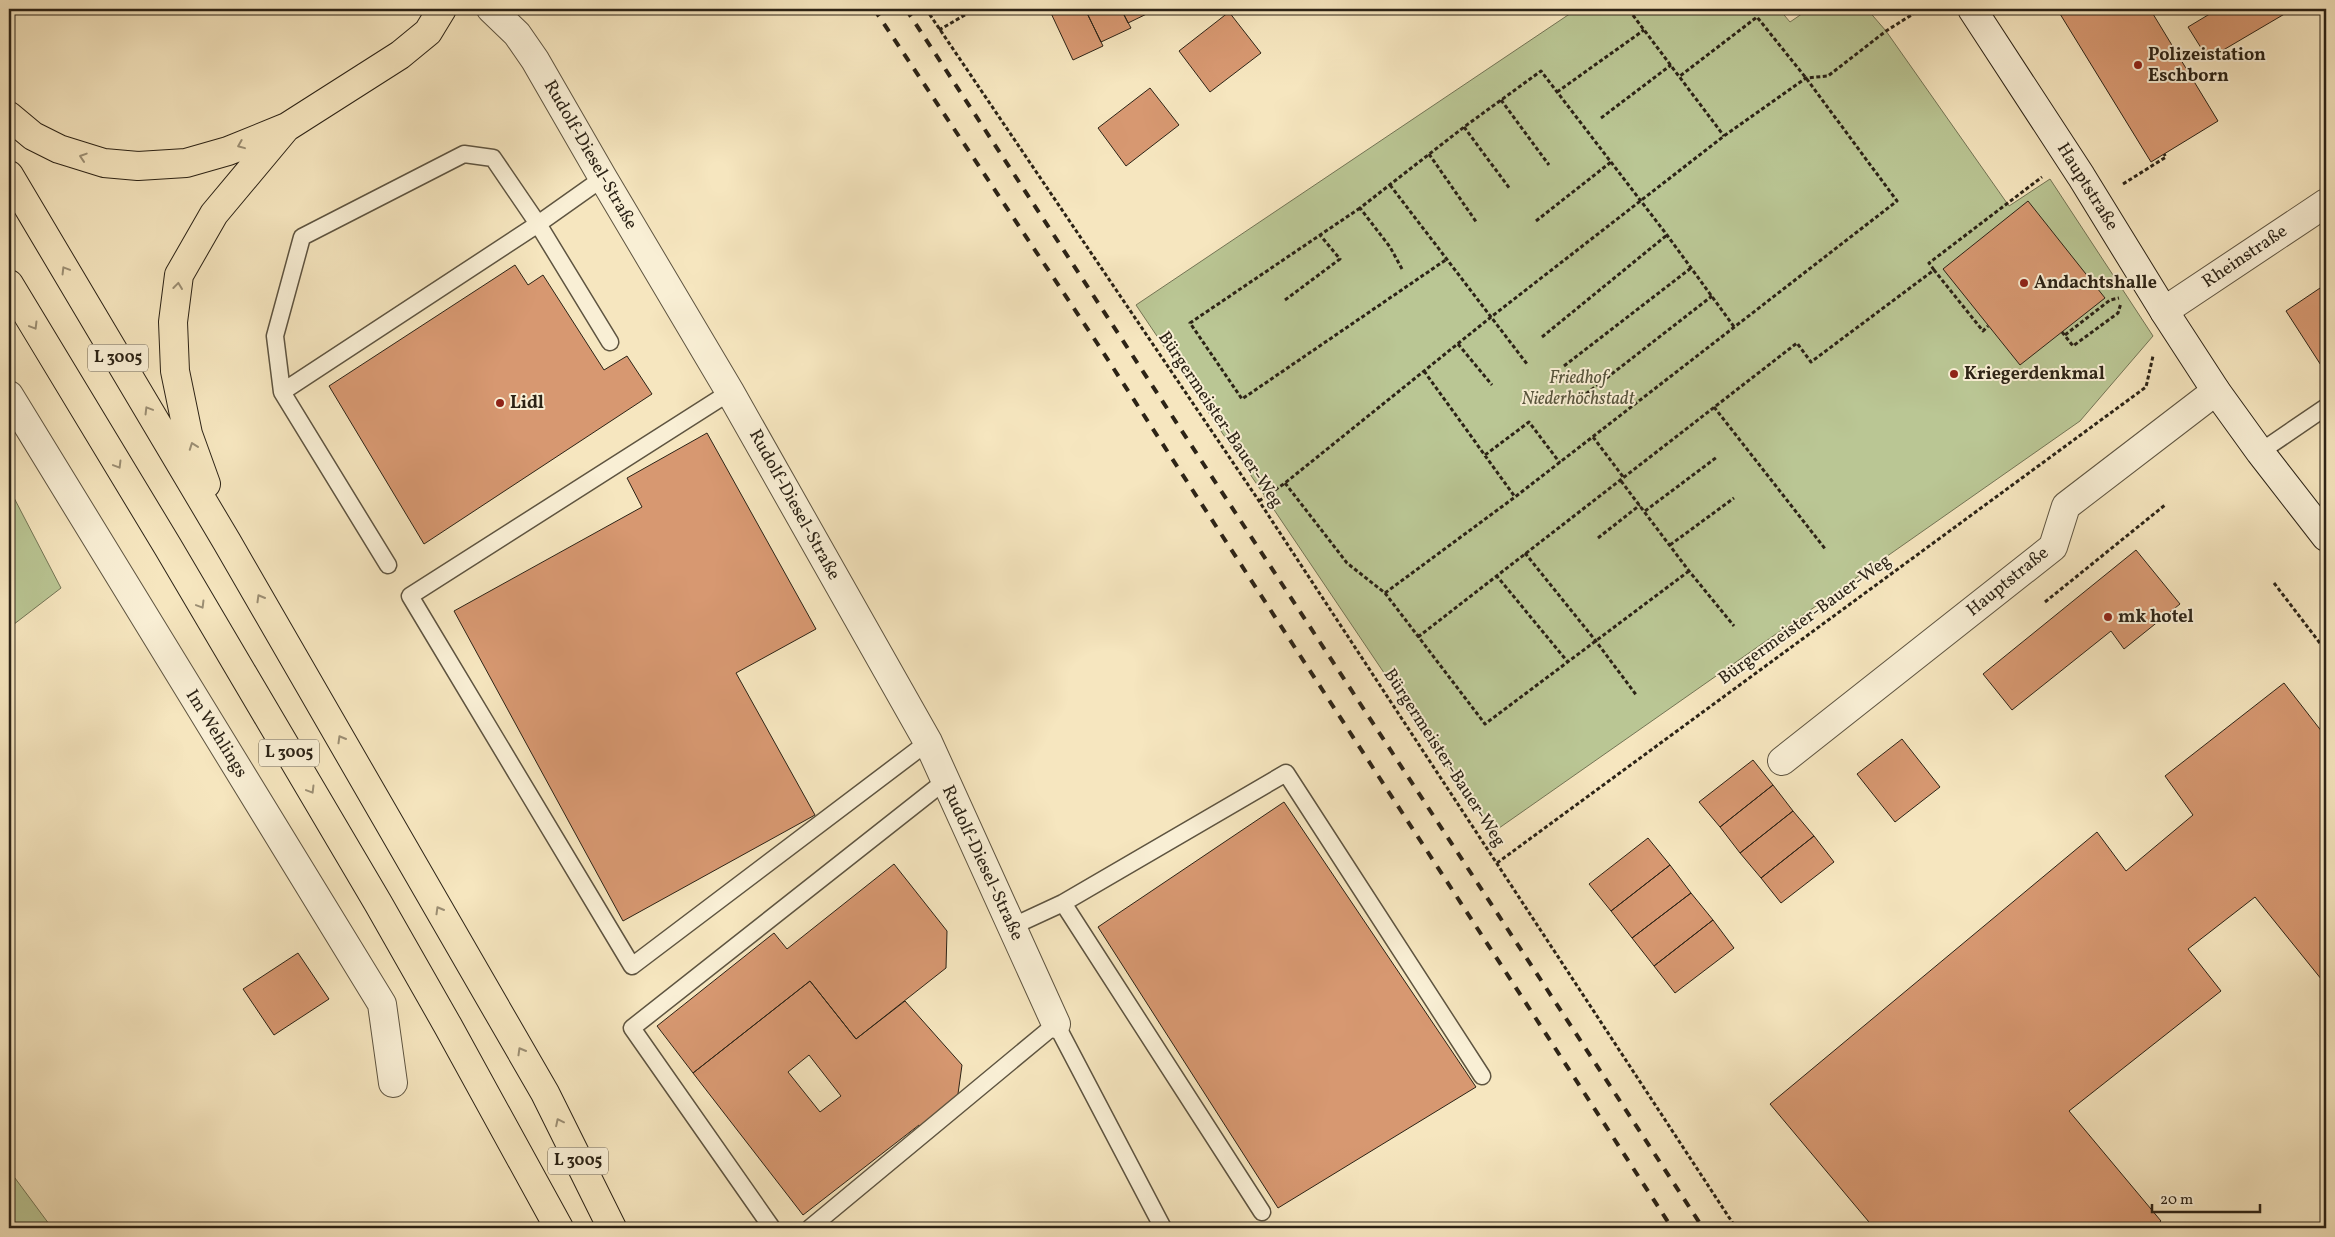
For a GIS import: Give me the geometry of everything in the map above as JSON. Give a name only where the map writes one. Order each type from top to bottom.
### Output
[{"type":"highway","points":[[9,116],[33,136],[59,149],[104,163],[138,166],[186,163],[228,151],[287,127],[400,55],[428,32],[442,9]]},
{"type":"highway","points":[[227,542],[188,434],[175,371],[173,322],[179,275],[214,214],[287,127]]},
{"type":"highway","name":"L 3005","points":[[9,175],[227,542],[545,1093],[612,1228]]},
{"type":"highway","name":"L 3005","points":[[9,284],[173,556],[382,912],[448,1026],[558,1228]]},
{"type":"street","name":"Rudolf-Diesel-Straße","points":[[491,9],[517,34],[535,60],[730,392],[928,742],[1056,1024]]},
{"type":"street","name":"Hauptstraße","points":[[1972,9],[2069,157],[2164,312],[2216,391],[2260,452],[2326,537]]},
{"type":"street","name":"Rheinstraße","points":[[2164,312],[2326,203]]},
{"type":"street","name":"Hauptstraße","points":[[1782,761],[2053,547],[2066,506],[2216,391]]},
{"type":"street","name":"Im Wehlings","points":[[9,395],[382,1004],[393,1084]]},
{"type":"lane","points":[[388,565],[282,392],[275,336],[302,237],[464,154],[492,158],[538,224],[610,342]]},
{"type":"lane","points":[[282,392],[538,224],[603,178]]},
{"type":"lane","points":[[730,392],[410,596],[632,966],[928,742]]},
{"type":"lane","points":[[2260,452],[2326,407]]},
{"type":"lane","points":[[1011,927],[1063,904],[1286,773],[1482,1076]]},
{"type":"lane","points":[[772,1228],[632,1028],[945,781]]},
{"type":"lane","points":[[1063,904],[1262,1212]]},
{"type":"lane","points":[[810,1228],[1056,1024],[1163,1228]]},
{"type":"path","name":"Bürgermeister-Bauer-Weg","points":[[926,9],[1259,501],[1496,863],[2146,387],[2164,312]]},
{"type":"path","points":[[939,30],[975,9]]},
{"type":"path","points":[[1259,501],[1285,483],[1458,344],[1724,136],[1806,78],[1828,76],[1886,31],[1921,9]]},
{"type":"path","points":[[1629,10],[1724,136]]},
{"type":"path","points":[[1385,593],[1560,463],[1897,201],[1806,78],[1758,17],[1680,76]]},
{"type":"path","points":[[1557,92],[1644,30]]},
{"type":"path","points":[[1601,118],[1671,65]]},
{"type":"path","points":[[1447,259],[1242,399],[1190,324],[1360,208],[1464,127],[1541,71],[1667,235],[1735,328]]},
{"type":"path","points":[[1501,100],[1549,165]]},
{"type":"path","points":[[1464,127],[1510,189]]},
{"type":"path","points":[[1429,154],[1476,223]]},
{"type":"path","points":[[2120,186],[2166,157],[2164,154]]},
{"type":"path","points":[[1988,326],[1983,331],[1929,263],[2069,157]]},
{"type":"path","points":[[1536,222],[1611,162]]},
{"type":"path","points":[[1390,185],[1527,364]]},
{"type":"path","points":[[1360,208],[1390,247],[1402,270]]},
{"type":"path","points":[[1285,300],[1340,259],[1320,235]]},
{"type":"path","points":[[1542,337],[1667,235]]},
{"type":"path","points":[[1564,366],[1691,268]]},
{"type":"path","points":[[1418,637],[1797,343],[1811,362],[1934,270]]},
{"type":"path","points":[[2122,298],[2118,313],[2073,346],[2064,334],[2110,300],[2122,298],[2146,281]]},
{"type":"path","points":[[1586,394],[1712,296]]},
{"type":"path","points":[[1458,344],[1492,385]]},
{"type":"path","points":[[1424,371],[1515,497]]},
{"type":"path","points":[[1714,407],[1826,550]]},
{"type":"path","points":[[1485,455],[1529,422],[1560,463]]},
{"type":"path","points":[[1592,437],[1689,571],[1734,626]]},
{"type":"path","points":[[1645,511],[1717,457]]},
{"type":"path","points":[[1285,483],[1347,563],[1385,593],[1485,724],[1689,571]]},
{"type":"path","points":[[1670,545],[1734,498]]},
{"type":"path","points":[[1598,538],[1640,505]]},
{"type":"path","points":[[2045,602],[2165,505]]},
{"type":"path","points":[[1525,553],[1637,696]]},
{"type":"path","points":[[1496,575],[1568,661]]},
{"type":"path","points":[[2274,583],[2326,651]]},
{"type":"path","points":[[1496,863],[1736,1228]]},
{"type":"green space","name":"Friedhof Niederhöchstadt","points":[[1577,9],[1779,9],[1790,22],[1809,9],[1867,9],[1886,31],[2009,206],[2050,179],[2153,336],[2080,421],[1492,833],[1136,305]]},
{"type":"green space","points":[[12,494],[61,588],[9,628],[9,497]]},
{"type":"green space","points":[[9,1170],[52,1228],[9,1228]]},
{"type":"building","points":[[1049,9],[1085,9],[1103,46],[1073,60]]},
{"type":"building","points":[[1085,9],[1121,9],[1131,28],[1101,42]]},
{"type":"building","points":[[1121,9],[1157,9],[1128,23]]},
{"type":"building","name":"Polizeistation Eschborn","points":[[2057,9],[2150,9],[2218,121],[2151,162]]},
{"type":"building","points":[[2218,9],[2293,9],[2208,59],[2188,27]]},
{"type":"building","points":[[1229,12],[1261,53],[1210,92],[1179,51]]},
{"type":"building","points":[[1150,88],[1179,125],[1126,166],[1098,128]]},
{"type":"building","name":"Andachtshalle","points":[[2028,201],[2105,298],[2020,365],[1943,269]]},
{"type":"building","points":[[515,265],[528,285],[543,275],[604,370],[627,356],[652,394],[424,544],[329,386]]},
{"type":"building","points":[[2326,284],[2326,373],[2286,311]]},
{"type":"building","points":[[707,433],[816,629],[736,673],[815,815],[623,921],[454,611],[642,507],[627,478]]},
{"type":"building","name":"mk hotel","points":[[2136,550],[2180,604],[2124,649],[2111,631],[2012,710],[1983,674]]},
{"type":"building","points":[[2284,683],[2326,737],[2326,985],[2255,897],[2188,949],[2221,991],[2069,1111],[2161,1221],[2153,1228],[1874,1228],[1770,1104],[2097,832],[2126,871],[2193,815],[2165,776]]},
{"type":"building","points":[[1902,739],[1940,787],[1895,822],[1857,774]]},
{"type":"building","points":[[1753,760],[1773,785],[1720,827],[1699,802]]},
{"type":"building","points":[[1773,785],[1793,811],[1740,853],[1720,827]]},
{"type":"building","points":[[1284,802],[1476,1087],[1278,1208],[1098,927]]},
{"type":"building","points":[[1793,811],[1814,836],[1761,878],[1740,853]]},
{"type":"building","points":[[1814,836],[1834,862],[1781,903],[1761,878]]},
{"type":"building","points":[[1648,838],[1670,865],[1611,911],[1589,884]]},
{"type":"building","points":[[894,864],[947,931],[946,968],[856,1039],[810,981],[693,1073],[657,1026],[774,933],[787,949]]},
{"type":"building","points":[[1670,865],[1691,893],[1632,938],[1611,911]]},
{"type":"building","points":[[1691,893],[1713,920],[1654,966],[1632,938]]},
{"type":"building","points":[[1713,920],[1734,948],[1675,993],[1654,966]]},
{"type":"building","points":[[298,953],[329,999],[274,1035],[243,989]]},
{"type":"building","points":[[810,981],[856,1039],[905,1001],[962,1065],[957,1101],[922,1128],[919,1125],[803,1215],[693,1073]],"holes":[[[809,1055],[841,1096],[820,1112],[788,1072]]]},
{"type":"railway","points":[[874,9],[1097,343],[1672,1228]]},
{"type":"railway","points":[[906,9],[1703,1228]]},
{"type":"place","name":"Polizeistation Eschborn","points":[[2138,65]]},
{"type":"place","name":"Andachtshalle","points":[[2024,283]]},
{"type":"place","name":"Kriegerdenkmal","points":[[1954,374]]},
{"type":"place","name":"Lidl","points":[[500,403]]},
{"type":"place","name":"mk hotel","points":[[2108,617]]}]
